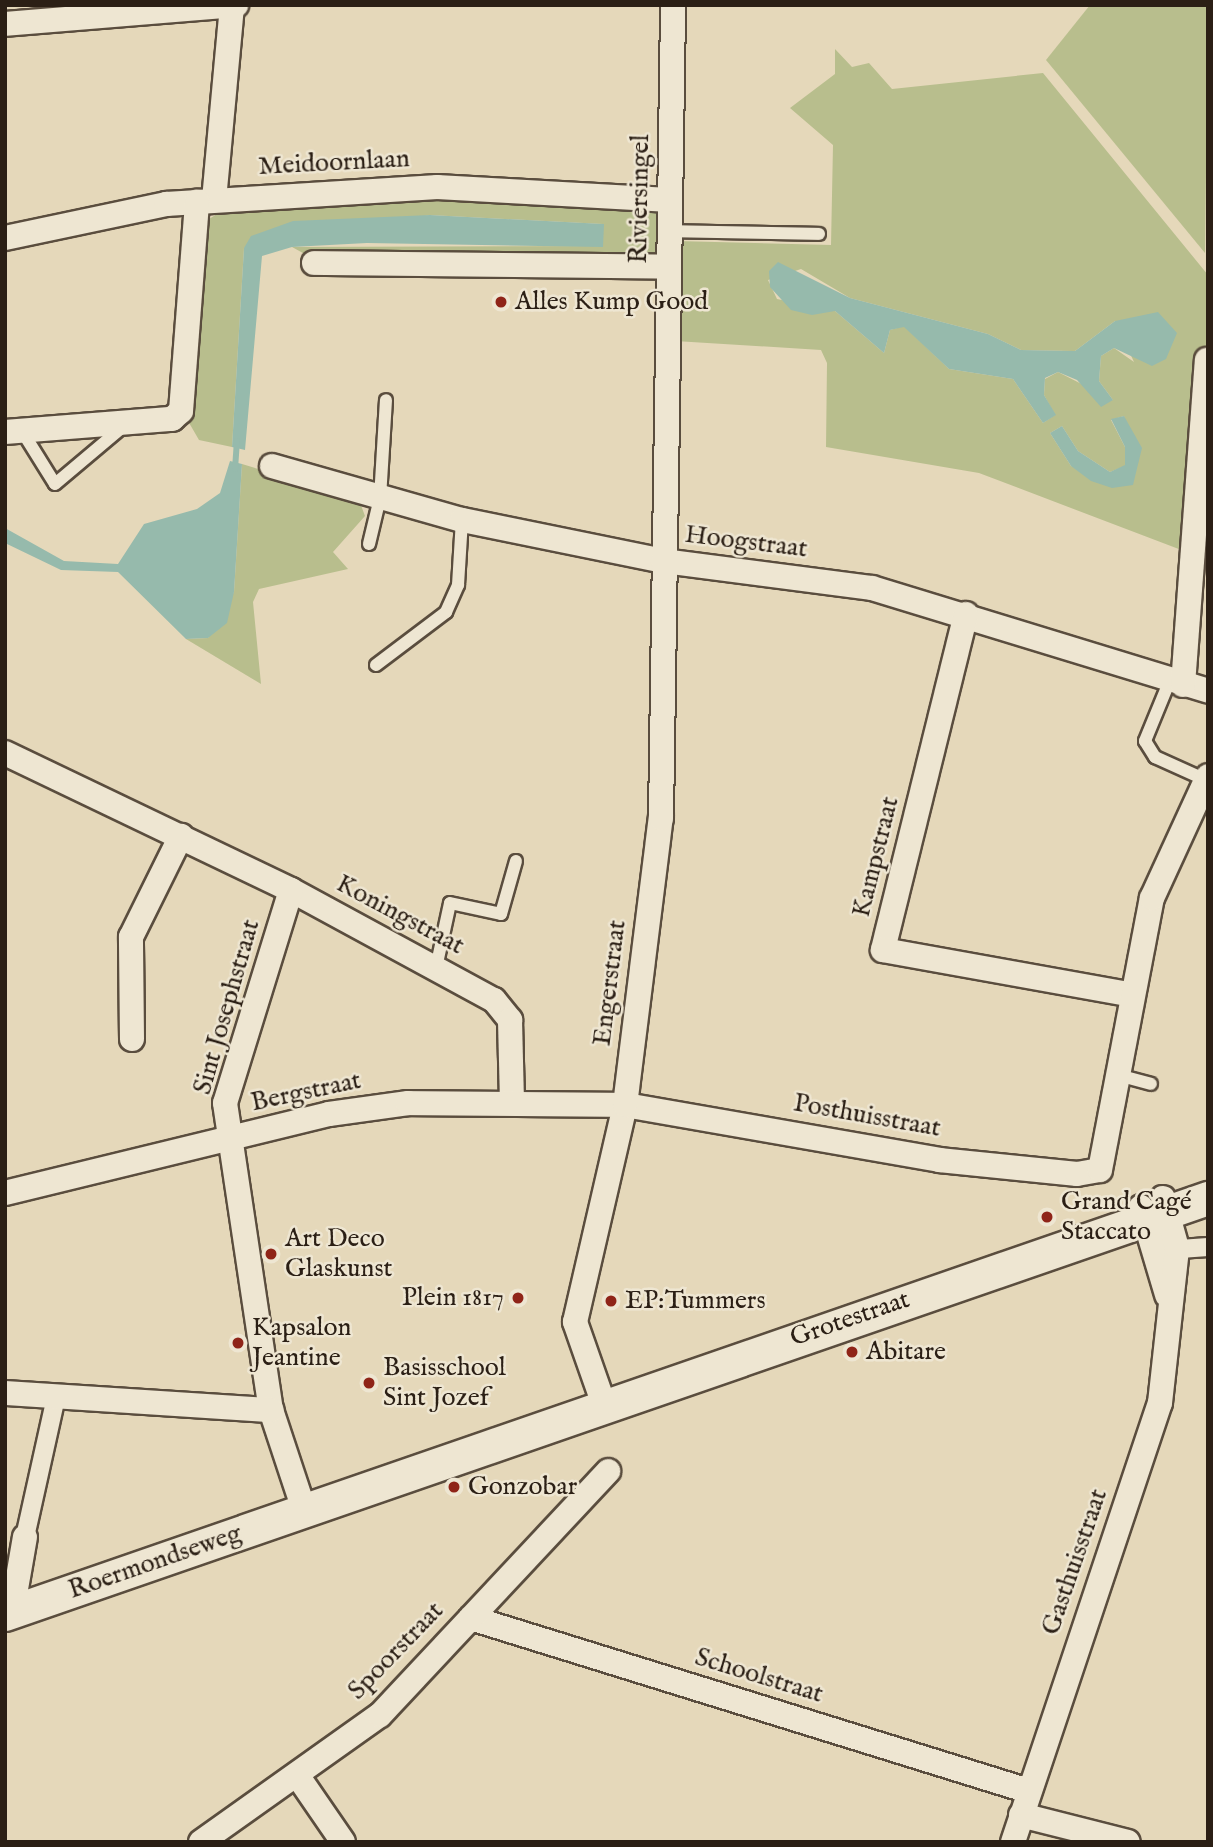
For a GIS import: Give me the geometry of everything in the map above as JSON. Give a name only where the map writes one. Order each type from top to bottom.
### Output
[{"type":"main road","name":"Grotestraat","points":[[304,1510],[603,1402],[1098,1235],[1208,1181]]},
{"type":"main road","name":"Grotestraat","points":[[1155,1209],[1208,1198]]},
{"type":"main road","name":"Roermondseweg","points":[[8,1613],[304,1510]]},
{"type":"street","points":[[5,24],[74,12],[234,5],[205,201],[181,411],[172,419],[14,432]]},
{"type":"street","name":"Riviersingel","points":[[663,561],[673,5]]},
{"type":"street","name":"Meidoornlaan","points":[[5,238],[205,201],[438,187],[670,200]]},
{"type":"street","points":[[314,263],[668,267]]},
{"type":"street","points":[[1177,682],[1207,360]]},
{"type":"street","name":"Hoogstraat","points":[[272,466],[461,520],[663,561],[872,588],[966,614],[1208,691]]},
{"type":"street","name":"Engerstraat","points":[[603,1402],[575,1322],[625,1105],[661,818],[663,561]]},
{"type":"street","name":"Kampstraat","points":[[966,614],[883,950],[1132,995]]},
{"type":"street","name":"Koningstraat","points":[[5,753],[291,890],[494,1000],[510,1020],[512,1102]]},
{"type":"street","points":[[1118,1075],[1152,898],[1207,778]]},
{"type":"street","points":[[132,1040],[131,937],[181,836]]},
{"type":"street","name":"Sint Josephstraat","points":[[291,890],[225,1102],[271,1410],[304,1510]]},
{"type":"street","name":"Posthuisstraat","points":[[625,1105],[939,1160],[1077,1174],[1100,1170],[1118,1075]]},
{"type":"street","name":"Bergstraat","points":[[5,1194],[230,1138],[408,1103],[625,1105]]},
{"type":"street","name":"Gasthuisstraat","points":[[1013,1842],[1160,1402],[1167,1296],[1166,1250],[1155,1209]]},
{"type":"street","points":[[1166,1250],[1208,1247]]},
{"type":"street","points":[[5,1393],[271,1410]]},
{"type":"street","points":[[8,1613],[57,1397]]},
{"type":"street","name":"Spoorstraat","points":[[201,1842],[380,1715],[608,1471]]},
{"type":"street","name":"Schoolstraat","points":[[471,1618],[1029,1791]]},
{"type":"street","points":[[297,1775],[343,1842]]},
{"type":"street","points":[[1021,1815],[1128,1842]]},
{"type":"lane","points":[[669,231],[819,234]]},
{"type":"lane","points":[[369,544],[380,498],[386,400]]},
{"type":"lane","points":[[14,432],[55,484],[129,423]]},
{"type":"lane","points":[[376,664],[446,612],[458,585],[461,520]]},
{"type":"lane","points":[[1177,682],[1145,741],[1155,757],[1207,778]]},
{"type":"lane","points":[[436,968],[450,902],[501,914],[516,861]]},
{"type":"lane","points":[[1118,1075],[1151,1084]]},
{"type":"green space","points":[[1090,5],[1208,5],[1205,253],[1046,60]]},
{"type":"green space","points":[[835,49],[852,67],[869,63],[892,89],[1043,73],[1208,275],[1208,356],[1184,551],[979,473],[826,447],[827,363],[821,350],[675,341],[676,241],[831,245],[833,145],[790,108],[835,74]],"holes":[[[801,269],[850,298],[988,334],[1021,350],[1075,351],[1115,321],[1134,362],[1114,348],[1101,356],[1099,381],[1113,400],[1058,372],[1045,379],[1044,395],[1055,415],[1043,423],[1013,379],[949,369],[904,326],[890,330],[884,353],[835,311],[777,299],[768,280]],[[1124,416],[1133,485],[1071,466],[1050,433],[1062,426],[1078,451],[1110,472],[1125,466],[1125,447],[1111,420]]]},
{"type":"green space","points":[[436,197],[658,210],[660,255],[312,258],[292,247],[603,246],[603,224],[430,215],[244,248],[232,447],[199,440],[188,421],[204,222],[227,208]]},
{"type":"green space","points":[[242,464],[359,500],[365,516],[333,552],[348,569],[259,589],[253,602],[261,684],[186,639],[208,638],[234,592]]},
{"type":"shaded area","points":[[430,215],[604,224],[603,247],[367,243],[292,247],[262,256],[245,450],[232,447],[244,248],[251,236],[293,221]]},
{"type":"shaded area","points":[[778,262],[850,298],[988,334],[1021,350],[1075,351],[1115,321],[1158,312],[1177,333],[1166,359],[1152,366],[1114,348],[1101,356],[1099,381],[1113,400],[1101,407],[1077,380],[1058,372],[1045,378],[1044,395],[1056,415],[1043,423],[1013,379],[949,369],[904,327],[890,330],[884,353],[835,311],[812,315],[791,310],[770,287],[769,271]]},
{"type":"shaded area","points":[[1124,416],[1142,448],[1133,485],[1112,488],[1091,481],[1071,466],[1050,433],[1062,426],[1078,451],[1110,472],[1125,465],[1125,447],[1111,419]]},
{"type":"shaded area","points":[[230,461],[242,464],[234,592],[227,623],[208,638],[186,639],[118,572],[61,570],[5,543],[5,528],[64,561],[118,564],[144,524],[197,509],[220,493]]},
{"type":"waterway","points":[[235,469],[237,441]]},
{"type":"place","name":"Alles Kump Good","points":[[501,302]]},
{"type":"place","name":"Grand Cagé Staccato","points":[[1047,1217]]},
{"type":"place","name":"Art Deco Glaskunst","points":[[271,1254]]},
{"type":"place","name":"Plein 1817","points":[[518,1298]]},
{"type":"place","name":"EP:Tummers","points":[[611,1301]]},
{"type":"place","name":"Kapsalon Jeantine","points":[[238,1343]]},
{"type":"place","name":"Abitare","points":[[852,1352]]},
{"type":"place","name":"Basisschool Sint Jozef","points":[[369,1383]]},
{"type":"place","name":"Gonzobar","points":[[454,1487]]}]
